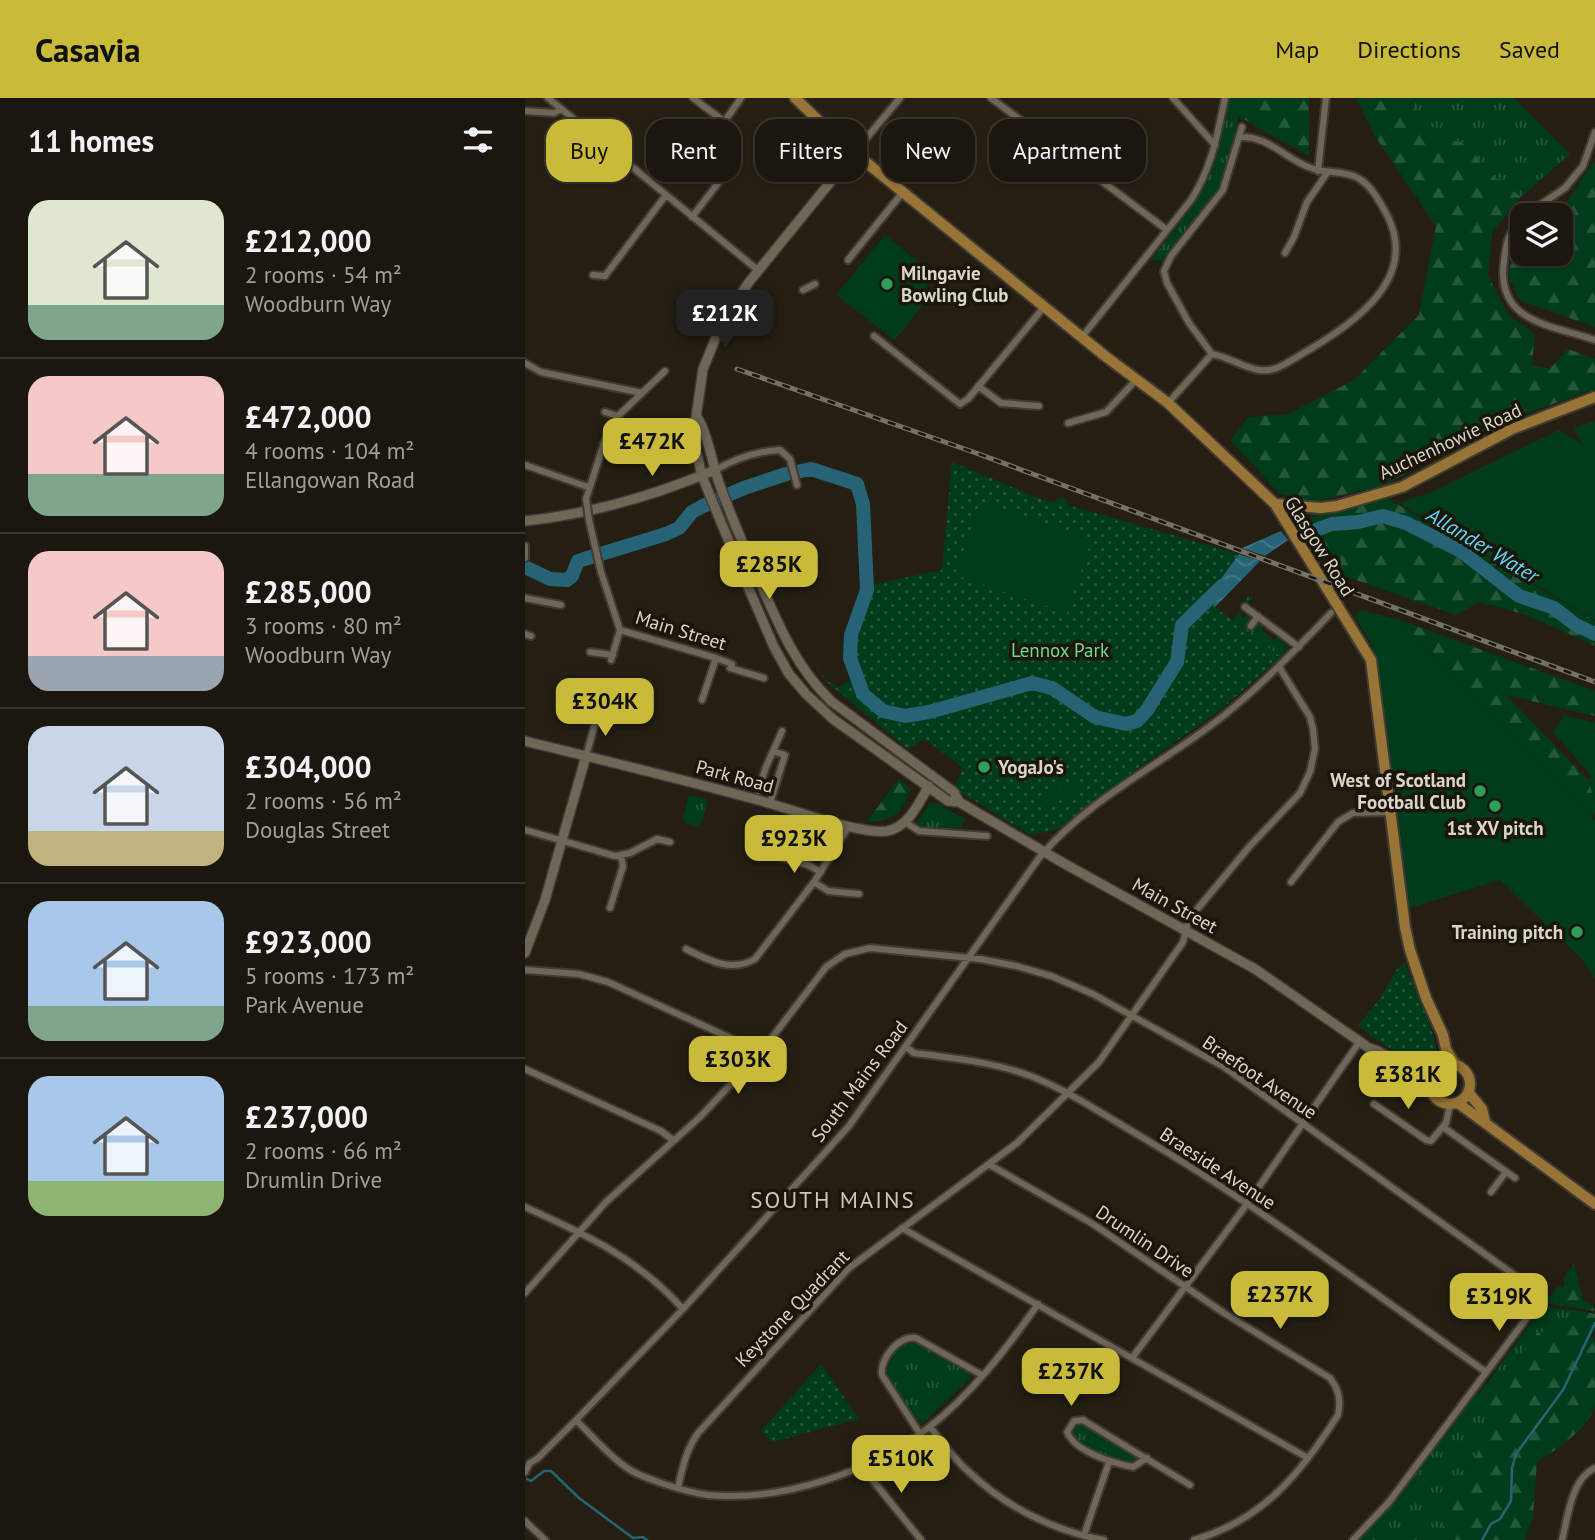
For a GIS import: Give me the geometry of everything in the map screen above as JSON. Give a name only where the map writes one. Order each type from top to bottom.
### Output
[{"type":"main road","name":"Glasgow Road","points":[[795,98],[818,119]]},
{"type":"main road","name":"Glasgow Road","points":[[867,163],[1044,307],[1168,403],[1275,504],[1371,660],[1410,950],[1446,1049],[1455,1064]]},
{"type":"main road","name":"Main Street","points":[[830,182],[749,282],[722,323],[703,369],[694,431],[708,493],[774,647],[789,674],[813,702],[852,734],[928,788],[948,801],[959,802],[1255,969],[1360,1041],[1375,1057],[1431,1093]]},
{"type":"main road","name":"Auchenhowie Road","points":[[1275,504],[1321,508],[1402,487],[1512,429],[1595,397]]},
{"type":"main road","name":"Main Street","points":[[697,417],[704,427],[729,509],[785,639],[806,674],[831,701],[954,792],[959,802]]},
{"type":"main road","points":[[525,521],[565,517],[627,502],[715,470]]},
{"type":"main road","name":"Park Road","points":[[525,741],[770,803],[849,826],[883,831],[891,830],[905,822]]},
{"type":"main road","points":[[525,953],[543,907],[586,756]]},
{"type":"main road","points":[[905,822],[934,778]]},
{"type":"main road","name":"Main Street","points":[[1369,1048],[1380,1050],[1415,1076],[1430,1076]]},
{"type":"main road","points":[[1446,1049],[1441,1065],[1430,1076],[1431,1093],[1437,1100],[1454,1104],[1485,1121],[1500,1136],[1595,1204]]},
{"type":"main road","points":[[1441,1065],[1455,1064],[1464,1069],[1468,1076],[1468,1092],[1482,1109],[1485,1121]]},
{"type":"main road","points":[[1454,1104],[1468,1092]]},
{"type":"street","points":[[548,98],[758,271]]},
{"type":"street","points":[[693,98],[720,119]]},
{"type":"street","points":[[726,119],[741,98]]},
{"type":"street","points":[[867,137],[900,98]]},
{"type":"street","points":[[991,98],[1167,230]]},
{"type":"street","points":[[1173,98],[1215,145]]},
{"type":"street","points":[[1082,337],[1202,182],[1215,145],[1226,98]]},
{"type":"street","points":[[1318,171],[1326,98]]},
{"type":"street","points":[[525,111],[554,113],[561,108]]},
{"type":"street","points":[[1239,137],[1258,139],[1297,163],[1318,171],[1356,177],[1371,190],[1385,212],[1397,243],[1394,268],[1380,292],[1344,329],[1276,370],[1262,371],[1212,354],[1189,323],[1167,283],[1164,271],[1171,256],[1223,190],[1242,127]]},
{"type":"street","points":[[1544,203],[1557,194],[1583,166],[1595,132]]},
{"type":"street","points":[[1285,253],[1307,202],[1327,173]]},
{"type":"street","points":[[692,217],[719,182]]},
{"type":"street","points":[[848,260],[903,192]]},
{"type":"street","points":[[593,275],[605,276],[666,195]]},
{"type":"street","points":[[1510,236],[1505,250],[1503,281],[1510,300],[1518,310],[1538,323],[1595,340]]},
{"type":"street","points":[[803,289],[815,284]]},
{"type":"street","points":[[874,337],[960,404],[968,399],[1044,307]]},
{"type":"street","points":[[1168,403],[1212,354]]},
{"type":"street","points":[[525,363],[541,372],[642,393]]},
{"type":"street","points":[[590,652],[612,658],[620,629],[589,520],[586,499],[588,487],[604,443],[618,416],[665,371]]},
{"type":"street","points":[[1068,423],[1106,412],[1136,380]]},
{"type":"street","points":[[978,386],[1001,403],[1039,406]]},
{"type":"street","points":[[605,412],[618,416]]},
{"type":"street","points":[[715,470],[733,460],[780,450],[790,459],[797,485]]},
{"type":"street","points":[[525,464],[588,487]]},
{"type":"street","points":[[525,546],[525,558]]},
{"type":"street","points":[[525,598],[561,605]]},
{"type":"street","points":[[1245,607],[1299,647]]},
{"type":"street","name":"South Mains Road","points":[[525,1472],[527,1461],[538,1458],[683,1309],[849,1126],[1059,834],[1095,805],[1222,717],[1279,667],[1331,613]]},
{"type":"street","points":[[1251,626],[1258,616]]},
{"type":"street","name":"Main Street","points":[[620,629],[732,662],[730,668],[764,678]]},
{"type":"street","points":[[664,652],[668,641]]},
{"type":"street","points":[[702,700],[716,658]]},
{"type":"street","name":"Keystone Quadrant","points":[[678,1488],[690,1444],[698,1433],[849,1268],[1017,1143],[1099,1062],[1183,942],[1189,919],[1249,847],[1300,793],[1310,772],[1315,749],[1310,717],[1279,667]]},
{"type":"street","points":[[586,756],[598,713]]},
{"type":"street","points":[[758,791],[782,731]]},
{"type":"street","points":[[770,803],[785,755],[773,751]]},
{"type":"street","points":[[1291,882],[1338,822],[1353,813],[1390,812]]},
{"type":"street","points":[[905,822],[919,831],[987,836]]},
{"type":"street","points":[[686,949],[720,965],[751,962],[768,944],[814,882],[849,826]]},
{"type":"street","points":[[657,839],[658,829]]},
{"type":"street","points":[[525,830],[615,856],[621,856],[657,839],[670,842]]},
{"type":"street","points":[[610,908],[623,866],[621,856]]},
{"type":"street","points":[[776,856],[808,865],[821,872]]},
{"type":"street","points":[[814,882],[828,891],[859,894]]},
{"type":"street","name":"Braefoot Avenue","points":[[525,1293],[605,1202],[701,1116],[761,1052],[826,967],[845,954],[870,948],[968,958],[1016,966],[1051,976],[1093,994],[1224,1067],[1524,1282],[1532,1293],[1529,1315],[1389,1502],[1353,1540]]},
{"type":"street","points":[[525,970],[579,974],[608,982],[761,1052]]},
{"type":"street","points":[[1132,1358],[1247,1204],[1360,1041]]},
{"type":"street","name":"Braeside Avenue","points":[[906,1047],[914,1054],[982,1061],[1028,1075],[1067,1093],[1163,1149],[1247,1204],[1486,1372]]},
{"type":"street","points":[[525,1069],[661,1131],[673,1140]]},
{"type":"street","points":[[1374,1104],[1426,1140],[1435,1139],[1454,1104]]},
{"type":"street","points":[[1443,1127],[1515,1178]]},
{"type":"street","name":"Drumlin Drive","points":[[990,1165],[1093,1224],[1224,1313],[1330,1378],[1335,1385],[1340,1403],[1339,1415],[1291,1480],[1270,1501],[1239,1520],[1193,1540]]},
{"type":"street","points":[[1491,1192],[1506,1172]]},
{"type":"street","points":[[525,1207],[607,1246],[661,1285],[683,1309]]},
{"type":"street","points":[[902,1228],[1308,1458]]},
{"type":"street","points":[[576,1420],[628,1468],[678,1488],[707,1495],[765,1493],[814,1484],[862,1467],[930,1427],[965,1395],[1038,1304]]},
{"type":"street","points":[[920,1434],[882,1375],[880,1366],[902,1340],[916,1338],[982,1375]]},
{"type":"street","points":[[1147,1458],[1133,1466],[1109,1462],[1071,1441],[1067,1432],[1075,1421],[1083,1420],[1147,1458],[1190,1485]]},
{"type":"street","points":[[930,1427],[969,1472],[1011,1504],[1052,1525],[1104,1540]]},
{"type":"street","points":[[1084,1535],[1109,1462]]},
{"type":"street","points":[[862,1467],[921,1540]]},
{"type":"street","points":[[1562,1540],[1577,1487],[1582,1477],[1595,1468]]},
{"type":"street","points":[[525,1521],[545,1540]]},
{"type":"green space","points":[[1230,98],[1243,98],[1225,175],[1214,197],[1162,261],[1151,260],[1208,181],[1219,151]]},
{"type":"green space","points":[[1243,98],[1309,98],[1309,156],[1238,116]]},
{"type":"green space","points":[[1356,98],[1406,98],[1443,139],[1469,143],[1484,169],[1521,197],[1516,203],[1510,203],[1510,210],[1492,232],[1488,275],[1508,315],[1535,334],[1532,365],[1550,369],[1568,349],[1595,359],[1595,389],[1497,424],[1385,485],[1313,502],[1279,493],[1231,441],[1248,417],[1289,414],[1354,380],[1419,315],[1436,226],[1375,136]]},
{"type":"green space","points":[[1406,98],[1514,98],[1570,154],[1521,197],[1484,169],[1469,143],[1443,139]]},
{"type":"green space","points":[[1593,162],[1595,327],[1521,301],[1508,276],[1510,265],[1573,266],[1573,203],[1566,203]]},
{"type":"green space","name":"Milngavie Bowling Club","points":[[885,235],[935,275],[922,292],[928,298],[895,340],[836,295]]},
{"type":"green space","points":[[1595,421],[1595,620],[1399,503],[1432,492],[1559,430],[1582,444],[1574,428]]},
{"type":"green space","name":"Lennox Park","points":[[952,462],[1045,501],[1055,502],[1060,497],[1066,499],[1071,506],[1239,554],[1209,595],[1215,607],[1281,657],[1219,711],[1056,830],[1030,835],[954,788],[963,768],[925,739],[908,749],[827,682],[806,654],[827,681],[839,687],[852,680],[845,644],[871,585],[942,570]]},
{"type":"green space","points":[[1387,498],[1595,621],[1595,646],[1527,615],[1479,602],[1456,615],[1330,571],[1324,536],[1304,537],[1294,522]]},
{"type":"green space","points":[[981,501],[1092,539],[1067,613],[955,575]]},
{"type":"green space","points":[[1248,596],[1252,598],[1247,605],[1245,603],[1239,615],[1244,618],[1247,613],[1250,618],[1247,626],[1252,629],[1258,624],[1265,625],[1261,630],[1274,640],[1277,637],[1288,646],[1281,657],[1233,621]]},
{"type":"green space","name":"West of Scotland Football Club","points":[[1360,610],[1400,620],[1588,814],[1594,801],[1589,781],[1592,777],[1553,732],[1564,715],[1595,723],[1595,812],[1592,818],[1595,821],[1595,978],[1581,958],[1500,880],[1409,908],[1378,667],[1372,645],[1355,617]]},
{"type":"green space","points":[[1400,620],[1595,691],[1595,716],[1506,695],[1589,781],[1594,801],[1588,814]]},
{"type":"green space","points":[[899,779],[910,789],[900,810],[883,820],[867,821]]},
{"type":"green space","points":[[1075,780],[1080,791],[1044,807],[1039,796]]},
{"type":"green space","points":[[689,795],[707,799],[703,820],[698,826],[686,823],[683,818]]},
{"type":"green space","points":[[930,803],[936,803],[965,819],[961,828],[921,827],[917,822]]},
{"type":"green space","points":[[1405,963],[1434,1040],[1435,1063],[1425,1071],[1419,1070],[1358,1026],[1382,996],[1397,969]]},
{"type":"green space","points":[[1574,1264],[1583,1300],[1595,1308],[1594,1311],[1545,1303],[1558,1286],[1562,1288],[1565,1284],[1563,1279]]},
{"type":"green space","points":[[1535,1305],[1531,1320],[1477,1393],[1479,1394],[1533,1321],[1539,1306],[1584,1312],[1580,1323],[1537,1333],[1486,1428],[1476,1457],[1444,1520],[1439,1540],[1358,1540],[1448,1432],[1531,1318]]},
{"type":"green space","points":[[1584,1312],[1595,1314],[1595,1329],[1591,1336],[1595,1341],[1595,1406],[1579,1430],[1537,1462],[1533,1517],[1525,1540],[1439,1540],[1444,1520],[1476,1457],[1486,1428],[1483,1408],[1537,1333],[1580,1323]]},
{"type":"green space","points":[[909,1340],[969,1371],[970,1379],[923,1423],[916,1421],[884,1372],[893,1353]]},
{"type":"green space","points":[[821,1364],[859,1419],[772,1442],[761,1431]]},
{"type":"green space","points":[[1077,1422],[1136,1456],[1136,1461],[1121,1462],[1112,1459],[1073,1439],[1070,1430]]},
{"type":"water","points":[[1281,531],[1288,540],[1265,556],[1242,548]]},
{"type":"water","points":[[1239,554],[1260,561],[1215,607],[1209,595]]},
{"type":"waterway","name":"Allander Water","points":[[525,567],[550,579],[567,580],[572,576],[578,561],[666,534],[679,528],[692,512],[701,507],[744,488],[811,469],[857,484],[863,504],[867,590],[851,635],[850,658],[863,694],[883,711],[905,716],[929,712],[1032,683],[1052,688],[1095,717],[1126,724],[1137,721],[1147,710],[1177,662],[1182,625],[1222,586]]},
{"type":"waterway","name":"Allander Water","points":[[1302,530],[1313,531],[1332,524],[1383,516],[1406,523],[1461,551],[1519,596],[1554,608],[1576,625],[1595,634]]},
{"type":"waterway","points":[[1482,1540],[1491,1524],[1500,1519],[1511,1501],[1512,1468],[1516,1454],[1563,1390],[1595,1323]]},
{"type":"waterway","points":[[527,1479],[531,1481],[544,1471],[551,1471],[579,1498],[633,1538],[643,1537],[647,1540]]},
{"type":"railway","points":[[737,369],[976,453],[1595,682]]},
{"type":"place","name":"Milngavie Bowling Club","points":[[887,284]]},
{"type":"place","name":"YogaJo's","points":[[984,767]]},
{"type":"place","name":"West of Scotland Football Club","points":[[1480,791]]},
{"type":"place","name":"1st XV pitch","points":[[1495,806]]},
{"type":"place","name":"Training pitch","points":[[1577,932]]},
{"type":"district","name":"SOUTH MAINS","points":[[833,1199]]}]
